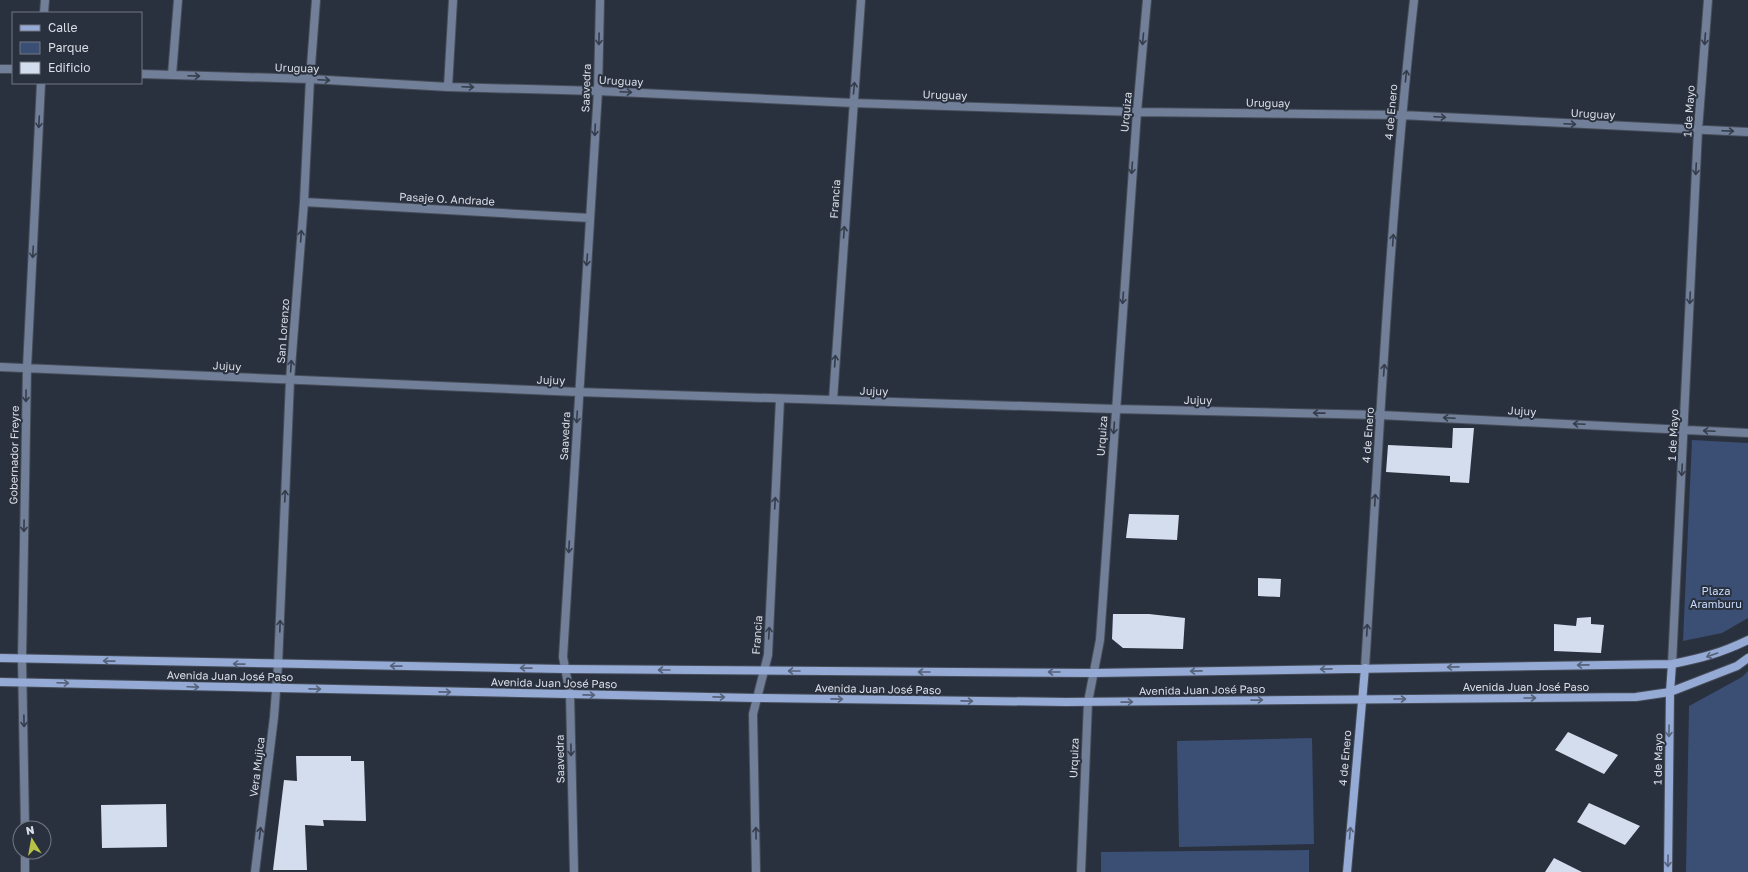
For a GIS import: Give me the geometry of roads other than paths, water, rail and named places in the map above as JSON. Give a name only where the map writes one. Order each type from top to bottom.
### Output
[{"type":"main road","name":"Avenida Juan José Paso","points":[[0,658],[278,665],[564,669],[1093,673],[1672,664],[1703,658],[1728,650],[1748,640]]},
{"type":"main road","name":"Avenida Juan José Paso","points":[[0,682],[756,698],[1088,702],[1636,697],[1670,692],[1737,666],[1748,658]]},
{"type":"main road","name":"1 de Mayo","points":[[1668,872],[1670,692],[1672,664]]},
{"type":"main road","name":"4 de Enero","points":[[1347,872],[1361,699],[1365,668]]},
{"type":"street","points":[[44,12],[45,0]]},
{"type":"street","points":[[172,75],[178,0]]},
{"type":"street","name":"San Lorenzo","points":[[278,665],[290,380],[304,202],[310,79],[316,0]]},
{"type":"street","points":[[448,87],[453,0]]},
{"type":"street","name":"Saavedra","points":[[574,872],[570,694],[564,669],[563,657],[578,392],[598,91],[600,0]]},
{"type":"street","name":"Francia","points":[[832,400],[852,103],[861,0]]},
{"type":"street","name":"Urquiza","points":[[1081,872],[1088,702],[1100,640],[1136,112],[1147,0]]},
{"type":"street","name":"4 de Enero","points":[[1365,668],[1380,415],[1401,115],[1414,0]]},
{"type":"street","name":"1 de Mayo","points":[[1672,664],[1698,130],[1708,0]]},
{"type":"street","points":[[0,69],[12,69]]},
{"type":"street","name":"Uruguay","points":[[142,74],[310,79],[448,87],[598,91],[852,103],[1136,112],[1401,115],[1748,132]]},
{"type":"street","name":"Gobernador Freyre","points":[[25,820],[24,682],[22,659],[27,368],[41,84]]},
{"type":"street","name":"Pasaje O. Andrade","points":[[304,202],[590,218]]},
{"type":"street","name":"Jujuy","points":[[0,367],[578,392],[1115,409],[1380,415],[1748,433]]},
{"type":"street","name":"Francia","points":[[756,872],[754,714],[756,698],[768,655],[780,399]]},
{"type":"street","name":"Vera Mujica","points":[[255,872],[274,718],[278,665]]},
{"type":"street","points":[[25,860],[25,872]]},
{"type":"park label","name":"Plaza Aramburu","points":[[1716,597]]}]
